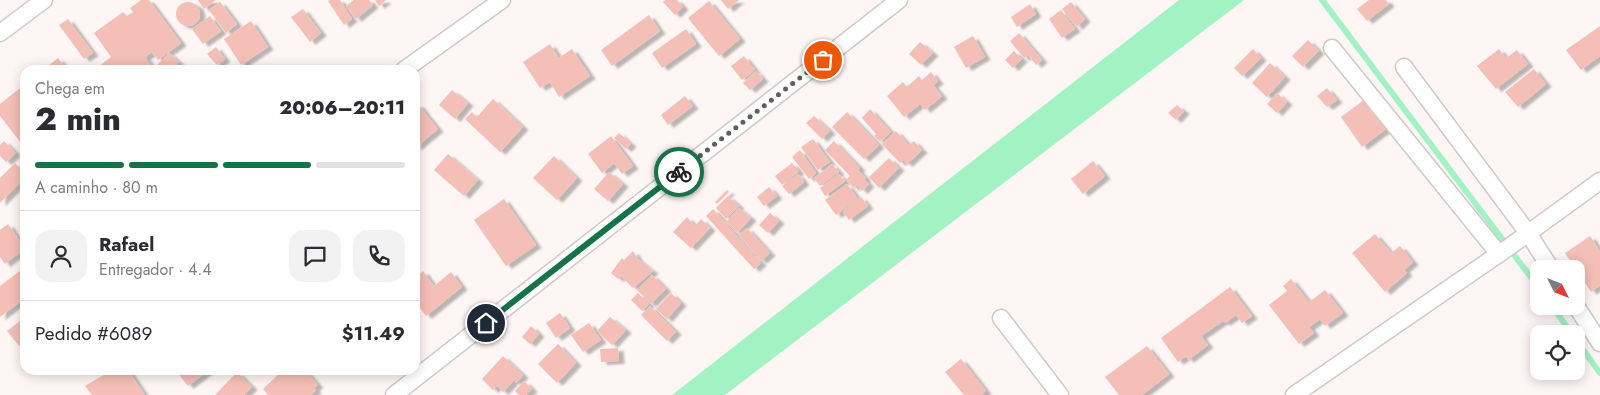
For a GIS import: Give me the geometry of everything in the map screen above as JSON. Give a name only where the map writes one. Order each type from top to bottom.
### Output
[{"type":"street","points":[[0,33],[44,0]]},
{"type":"street","points":[[411,65],[502,0]]},
{"type":"street","points":[[420,375],[899,0]]},
{"type":"street","points":[[1332,48],[1499,254]]},
{"type":"street","points":[[1404,67],[1528,233],[1546,260]]},
{"type":"street","points":[[1294,395],[1499,254],[1600,181]]},
{"type":"street","points":[[1582,315],[1600,343]]},
{"type":"street","points":[[1001,318],[1060,395]]},
{"type":"street","points":[[394,395],[420,375]]},
{"type":"shaded area","points":[[1179,0],[1244,0],[725,395],[672,395]]},
{"type":"building","points":[[141,0],[149,0],[181,43],[158,60],[152,52],[145,57],[151,65],[101,65],[111,57],[94,33],[123,12],[127,16],[133,12],[130,8]]},
{"type":"building","points":[[198,0],[216,0],[204,9]]},
{"type":"building","points":[[340,0],[352,19],[344,25],[328,1]]},
{"type":"building","points":[[354,0],[369,0],[373,5],[356,19],[346,6]]},
{"type":"building","points":[[375,0],[386,0],[379,6]]},
{"type":"building","points":[[665,0],[677,0],[683,7],[675,15],[663,2]]},
{"type":"building","points":[[721,0],[739,0],[728,9]]},
{"type":"building","points":[[1369,0],[1386,0],[1389,4],[1367,21],[1357,9]]},
{"type":"building","points":[[709,1],[740,39],[719,56],[688,18]]},
{"type":"building","points":[[188,2],[196,6],[200,14],[196,22],[188,26],[180,22],[176,14],[180,6]]},
{"type":"building","points":[[220,2],[237,24],[226,33],[209,10]]},
{"type":"building","points":[[1071,2],[1085,19],[1077,27],[1062,9]]},
{"type":"building","points":[[1030,4],[1036,14],[1017,27],[1011,17]]},
{"type":"building","points":[[303,9],[321,33],[310,42],[291,17]]},
{"type":"building","points":[[1061,10],[1075,29],[1062,38],[1049,19]]},
{"type":"building","points":[[649,15],[660,31],[612,66],[601,50]]},
{"type":"building","points":[[210,16],[221,31],[203,44],[192,29]]},
{"type":"building","points":[[68,19],[93,53],[84,59],[59,25]]},
{"type":"building","points":[[251,21],[268,47],[241,65],[224,39]]},
{"type":"building","points":[[1600,26],[1600,56],[1581,70],[1566,50]]},
{"type":"building","points":[[686,29],[696,44],[662,68],[652,53]]},
{"type":"building","points":[[1019,33],[1042,60],[1036,65],[1028,55],[1024,58],[1010,41]]},
{"type":"building","points":[[973,36],[985,57],[966,68],[954,47]]},
{"type":"building","points":[[1308,40],[1319,51],[1303,67],[1292,56]]},
{"type":"building","points":[[920,42],[933,53],[921,65],[909,54]]},
{"type":"building","points":[[550,44],[559,58],[572,49],[590,76],[559,97],[550,82],[540,88],[523,62]]},
{"type":"building","points":[[216,47],[225,59],[217,65],[207,54]]},
{"type":"building","points":[[1253,49],[1261,58],[1242,76],[1234,68]]},
{"type":"building","points":[[1499,49],[1506,58],[1517,50],[1528,64],[1496,89],[1477,66]]},
{"type":"building","points":[[1014,51],[1022,59],[1013,68],[1005,60]]},
{"type":"building","points":[[169,53],[179,62],[176,65],[157,65]]},
{"type":"building","points":[[744,56],[755,70],[742,80],[731,66]]},
{"type":"building","points":[[58,58],[63,65],[49,65]]},
{"type":"building","points":[[1270,63],[1285,77],[1267,97],[1252,83]]},
{"type":"building","points":[[1534,69],[1546,84],[1518,107],[1505,92]]},
{"type":"building","points":[[756,71],[763,79],[750,90],[743,83]]},
{"type":"building","points":[[931,72],[938,81],[933,85],[942,96],[925,110],[920,104],[904,117],[887,96],[903,82],[907,87],[919,76],[922,80]]},
{"type":"building","points":[[20,88],[20,142],[0,116],[0,104]]},
{"type":"building","points":[[1327,88],[1337,100],[1327,107],[1317,96]]},
{"type":"building","points":[[452,90],[468,103],[455,119],[439,105]]},
{"type":"building","points":[[1277,93],[1287,102],[1277,113],[1267,104]]},
{"type":"building","points":[[685,96],[693,106],[668,125],[661,115]]},
{"type":"building","points":[[493,99],[523,127],[500,152],[465,119],[472,112],[477,117]]},
{"type":"building","points":[[1364,100],[1386,129],[1362,147],[1341,117]]},
{"type":"building","points":[[1177,105],[1184,111],[1176,120],[1168,113]]},
{"type":"building","points":[[420,106],[438,129],[420,144]]},
{"type":"building","points":[[870,109],[891,132],[882,141],[881,139],[879,141],[874,136],[876,134],[862,118]]},
{"type":"building","points":[[847,112],[879,145],[864,159],[832,127]]},
{"type":"building","points":[[814,116],[830,131],[822,139],[806,123]]},
{"type":"building","points":[[896,131],[909,145],[914,141],[922,150],[907,164],[903,160],[900,163],[882,144]]},
{"type":"building","points":[[619,133],[631,144],[626,149],[614,138]]},
{"type":"building","points":[[611,136],[633,166],[622,174],[614,163],[602,173],[588,154]]},
{"type":"building","points":[[813,139],[830,162],[818,170],[801,147]]},
{"type":"building","points":[[4,141],[16,153],[6,162],[0,156],[0,145]]},
{"type":"building","points":[[834,141],[860,168],[858,170],[866,178],[864,179],[869,184],[862,191],[857,185],[854,188],[846,180],[850,176],[825,150]]},
{"type":"building","points":[[800,150],[816,173],[809,179],[792,157]]},
{"type":"building","points":[[448,154],[478,180],[464,196],[434,170]]},
{"type":"building","points":[[554,156],[577,178],[557,200],[533,178]]},
{"type":"building","points":[[889,158],[899,168],[879,188],[869,177]]},
{"type":"building","points":[[1093,161],[1105,176],[1083,194],[1071,179]]},
{"type":"building","points":[[15,163],[20,168],[20,183],[0,203],[0,178]]},
{"type":"building","points":[[792,163],[799,171],[782,185],[775,176]]},
{"type":"building","points":[[832,164],[839,172],[820,186],[814,178]]},
{"type":"building","points":[[609,172],[623,184],[608,201],[594,189]]},
{"type":"building","points":[[798,174],[804,182],[789,194],[782,186]]},
{"type":"building","points":[[839,174],[845,181],[825,196],[820,188]]},
{"type":"building","points":[[847,184],[858,199],[836,215],[825,200]]},
{"type":"building","points":[[769,187],[777,196],[764,206],[757,197]]},
{"type":"building","points":[[727,190],[729,192],[717,204],[715,202]]},
{"type":"building","points":[[728,196],[739,206],[726,219],[716,208]]},
{"type":"building","points":[[861,197],[868,206],[849,220],[843,212]]},
{"type":"building","points":[[504,199],[536,245],[506,266],[474,220]]},
{"type":"building","points":[[739,208],[751,218],[737,233],[726,222]]},
{"type":"building","points":[[713,209],[761,263],[754,269],[706,216]]},
{"type":"building","points":[[770,213],[779,221],[768,233],[759,225]]},
{"type":"building","points":[[687,217],[695,226],[701,219],[710,228],[691,248],[673,232]]},
{"type":"building","points":[[8,224],[20,241],[20,252],[5,264],[0,257],[0,230]]},
{"type":"building","points":[[747,228],[770,253],[761,261],[739,235]]},
{"type":"building","points":[[1375,234],[1391,253],[1400,246],[1413,262],[1404,270],[1407,273],[1385,292],[1352,253]]},
{"type":"building","points":[[1590,236],[1600,251],[1600,285],[1591,292],[1585,283],[1585,260],[1570,260],[1565,253]]},
{"type":"building","points":[[633,251],[638,259],[653,271],[633,288],[621,276],[618,279],[611,273],[622,258],[624,260]]},
{"type":"building","points":[[20,271],[20,302],[0,317],[0,286]]},
{"type":"building","points":[[423,271],[434,286],[451,272],[462,287],[426,316],[420,308],[420,274]]},
{"type":"building","points":[[652,275],[666,289],[651,304],[637,290]]},
{"type":"building","points":[[1291,279],[1309,302],[1325,290],[1343,313],[1325,326],[1320,319],[1309,327],[1314,333],[1299,344],[1269,305],[1287,291],[1283,286]]},
{"type":"building","points":[[1230,287],[1252,316],[1242,323],[1236,315],[1225,323],[1223,321],[1201,336],[1208,345],[1188,360],[1186,356],[1178,362],[1161,338]]},
{"type":"building","points":[[638,293],[649,304],[642,311],[631,300]]},
{"type":"building","points":[[671,293],[681,303],[667,319],[656,309]]},
{"type":"building","points":[[650,306],[676,332],[667,341],[641,315]]},
{"type":"building","points":[[560,313],[570,328],[556,338],[546,323]]},
{"type":"building","points":[[610,317],[626,330],[612,345],[597,331]]},
{"type":"building","points":[[20,321],[20,345],[19,346],[7,331]]},
{"type":"building","points":[[589,323],[601,340],[583,352],[571,335]]},
{"type":"building","points":[[531,326],[539,334],[530,344],[522,337]]},
{"type":"building","points":[[558,344],[576,363],[557,383],[538,364]]},
{"type":"building","points":[[1147,346],[1169,374],[1142,395],[1119,395],[1105,377]]},
{"type":"building","points":[[618,348],[619,361],[601,362],[600,349]]},
{"type":"building","points":[[503,356],[523,375],[516,383],[514,380],[503,392],[497,386],[493,390],[482,379]]},
{"type":"building","points":[[961,359],[986,391],[981,395],[964,395],[945,372]]},
{"type":"building","points":[[104,375],[131,375],[145,395],[92,395],[85,386]]},
{"type":"building","points":[[179,375],[202,375],[188,386]]},
{"type":"building","points":[[234,375],[240,375],[252,387],[244,395],[215,395]]},
{"type":"building","points":[[278,375],[309,375],[318,385],[314,388],[316,390],[311,395],[268,395],[263,389]]},
{"type":"building","points":[[524,381],[532,389],[526,395],[519,395],[515,391]]},
{"type":"waterway","points":[[1322,0],[1530,276]]},
{"type":"waterway","points":[[1558,315],[1566,325]]},
{"type":"waterway","points":[[1585,352],[1600,373]]},
{"type":"way so far","points":[[679,172],[823,60]]},
{"type":"route","points":[[486,323],[679,172]]}]
